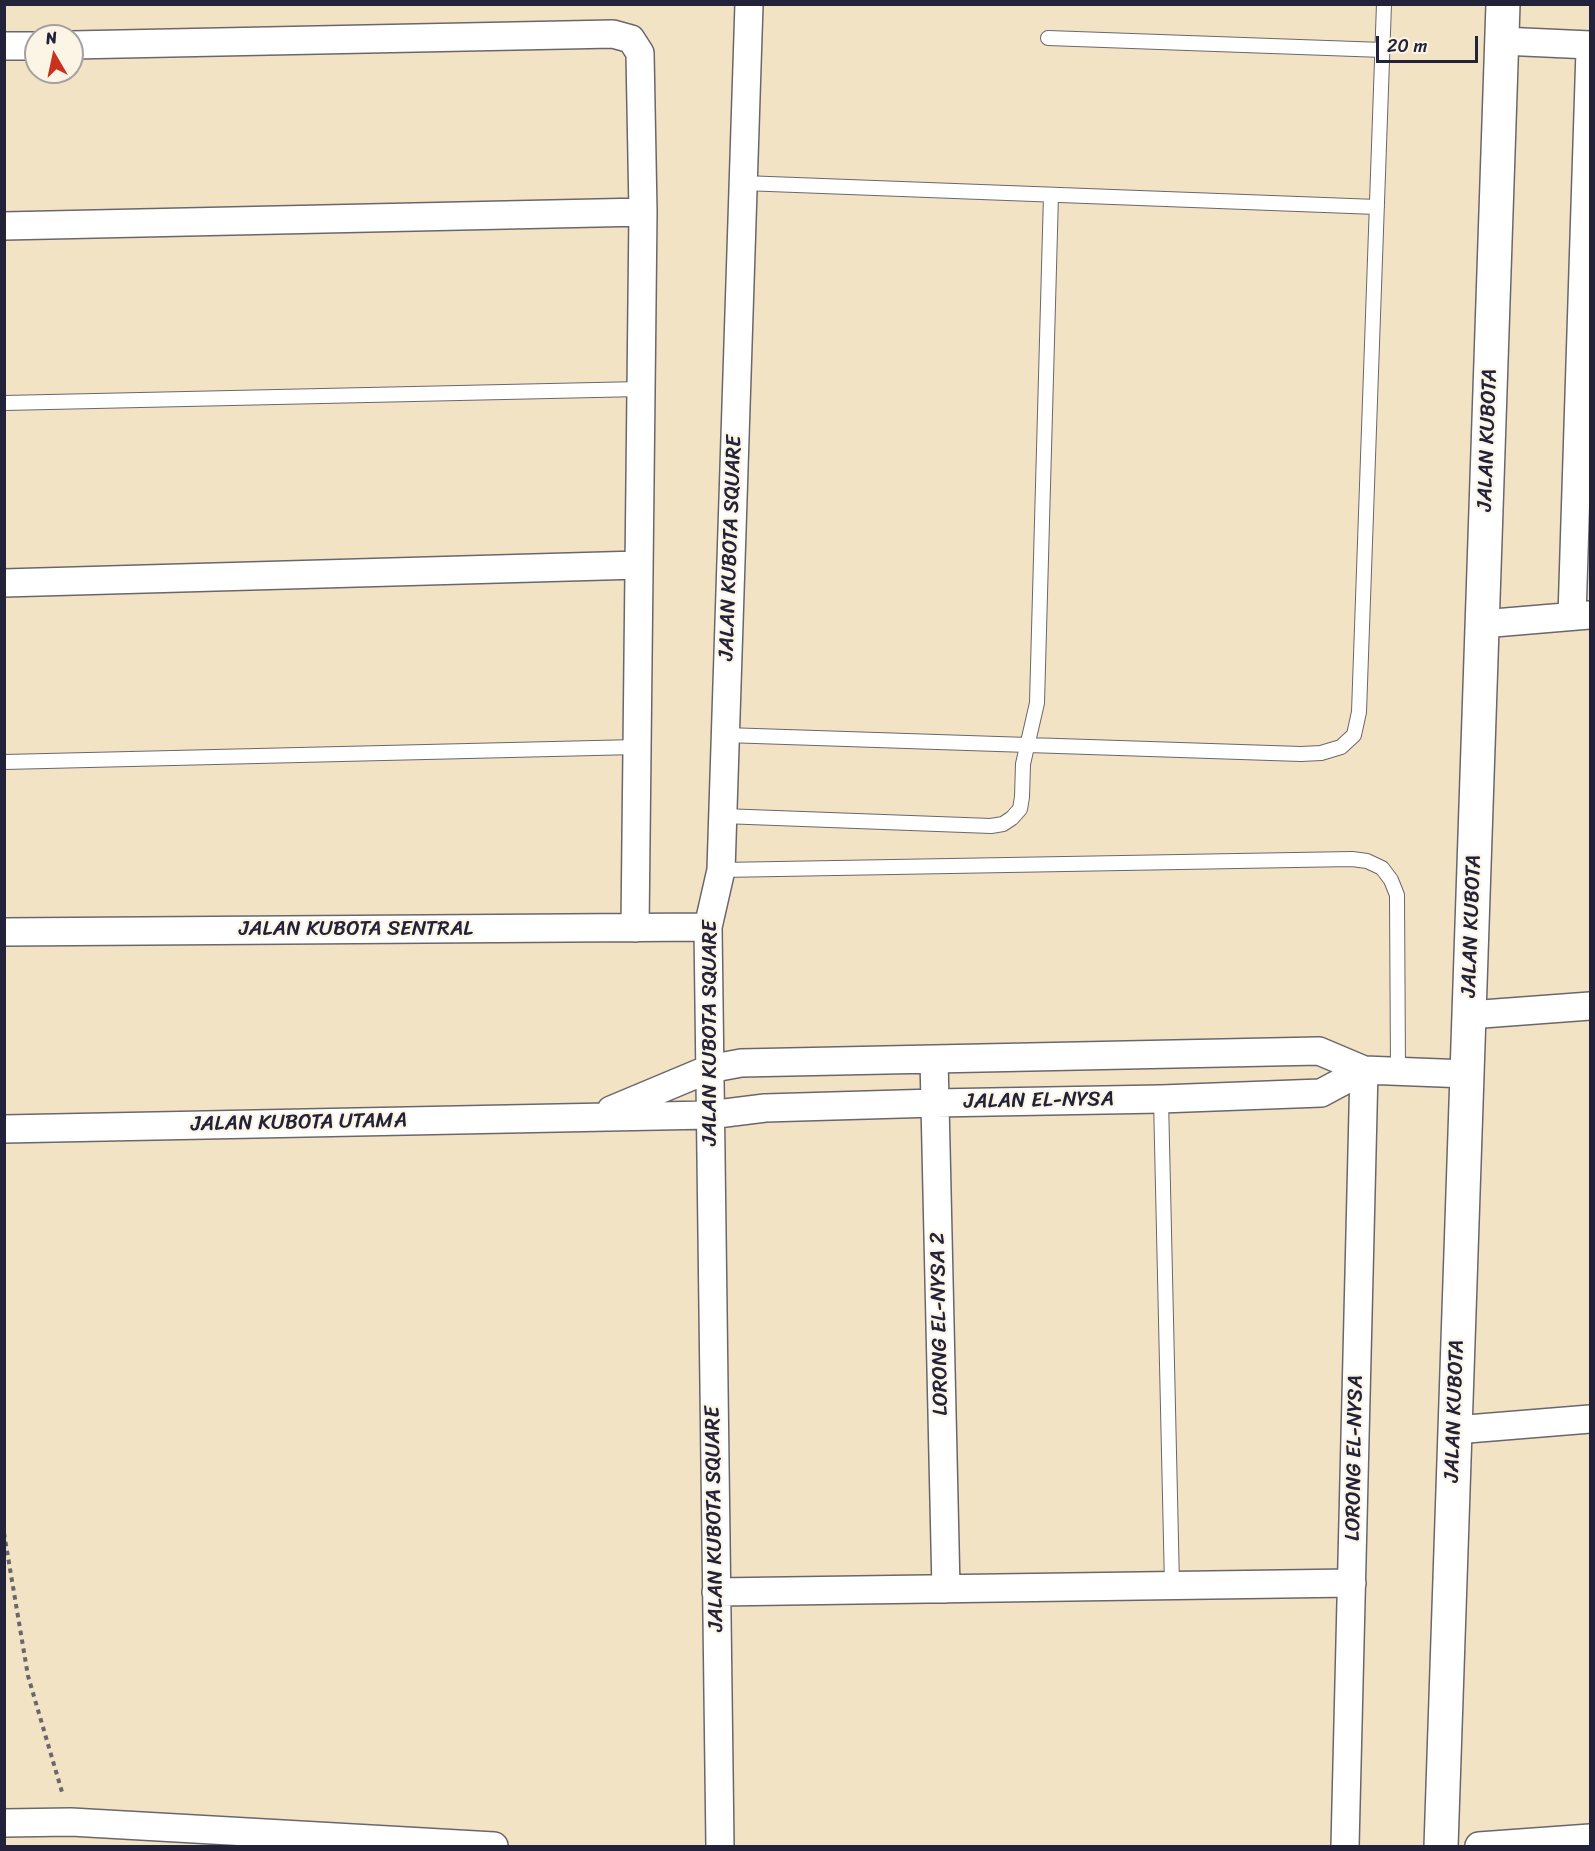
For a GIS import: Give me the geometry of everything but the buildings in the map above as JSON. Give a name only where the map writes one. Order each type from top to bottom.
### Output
[{"type":"street","name":"JALAN KUBOTA SQUARE","points":[[720,1846],[708,927],[721,870],[749,4]]},
{"type":"street","name":"JALAN KUBOTA","points":[[1440,1846],[1503,4]]},
{"type":"street","points":[[4,24],[21,46]]},
{"type":"street","points":[[84,45],[613,34],[631,39],[640,53],[643,212],[635,928]]},
{"type":"street","points":[[1502,41],[1590,45]]},
{"type":"street","points":[[1482,624],[1581,616],[1590,50]]},
{"type":"street","points":[[4,226],[643,212]]},
{"type":"street","points":[[4,583],[639,565]]},
{"type":"street","name":"JALAN KUBOTA SENTRAL","points":[[4,932],[708,927]]},
{"type":"street","points":[[1469,1015],[1590,1006]]},
{"type":"street","name":"JALAN EL-NYSA","points":[[709,1069],[741,1063],[1319,1051],[1364,1070],[1467,1074]]},
{"type":"street","name":"LORONG EL-NYSA 2","points":[[933,1059],[946,1589]]},
{"type":"street","name":"JALAN KUBOTA UTAMA","points":[[593,1117],[709,1069]]},
{"type":"street","name":"JALAN EL-NYSA","points":[[710,1115],[765,1108],[1321,1093],[1364,1070]]},
{"type":"street","name":"LORONG EL-NYSA","points":[[1344,1846],[1364,1070]]},
{"type":"street","name":"JALAN KUBOTA UTAMA","points":[[4,1130],[710,1115]]},
{"type":"street","points":[[1455,1430],[1590,1419]]},
{"type":"street","points":[[716,1592],[1352,1583]]},
{"type":"street","points":[[4,1823],[71,1822],[494,1846]]},
{"type":"street","points":[[1479,1846],[1590,1838]]},
{"type":"lane","points":[[725,735],[1301,754],[1321,753],[1341,747],[1354,735],[1359,712],[1384,4]]},
{"type":"lane","points":[[1048,38],[1383,50]]},
{"type":"lane","points":[[743,183],[1377,207]]},
{"type":"lane","points":[[722,816],[991,826],[1003,824],[1020,809],[1023,797],[1023,764],[1037,703],[1051,195]]},
{"type":"lane","points":[[4,403],[641,389]]},
{"type":"lane","points":[[4,762],[638,747]]},
{"type":"lane","points":[[721,870],[1367,861],[1382,868],[1391,880],[1397,895],[1398,1071]]},
{"type":"lane","points":[[1161,1099],[1172,1585]]},
{"type":"path","points":[[4,1533],[28,1676],[71,1822]]}]
